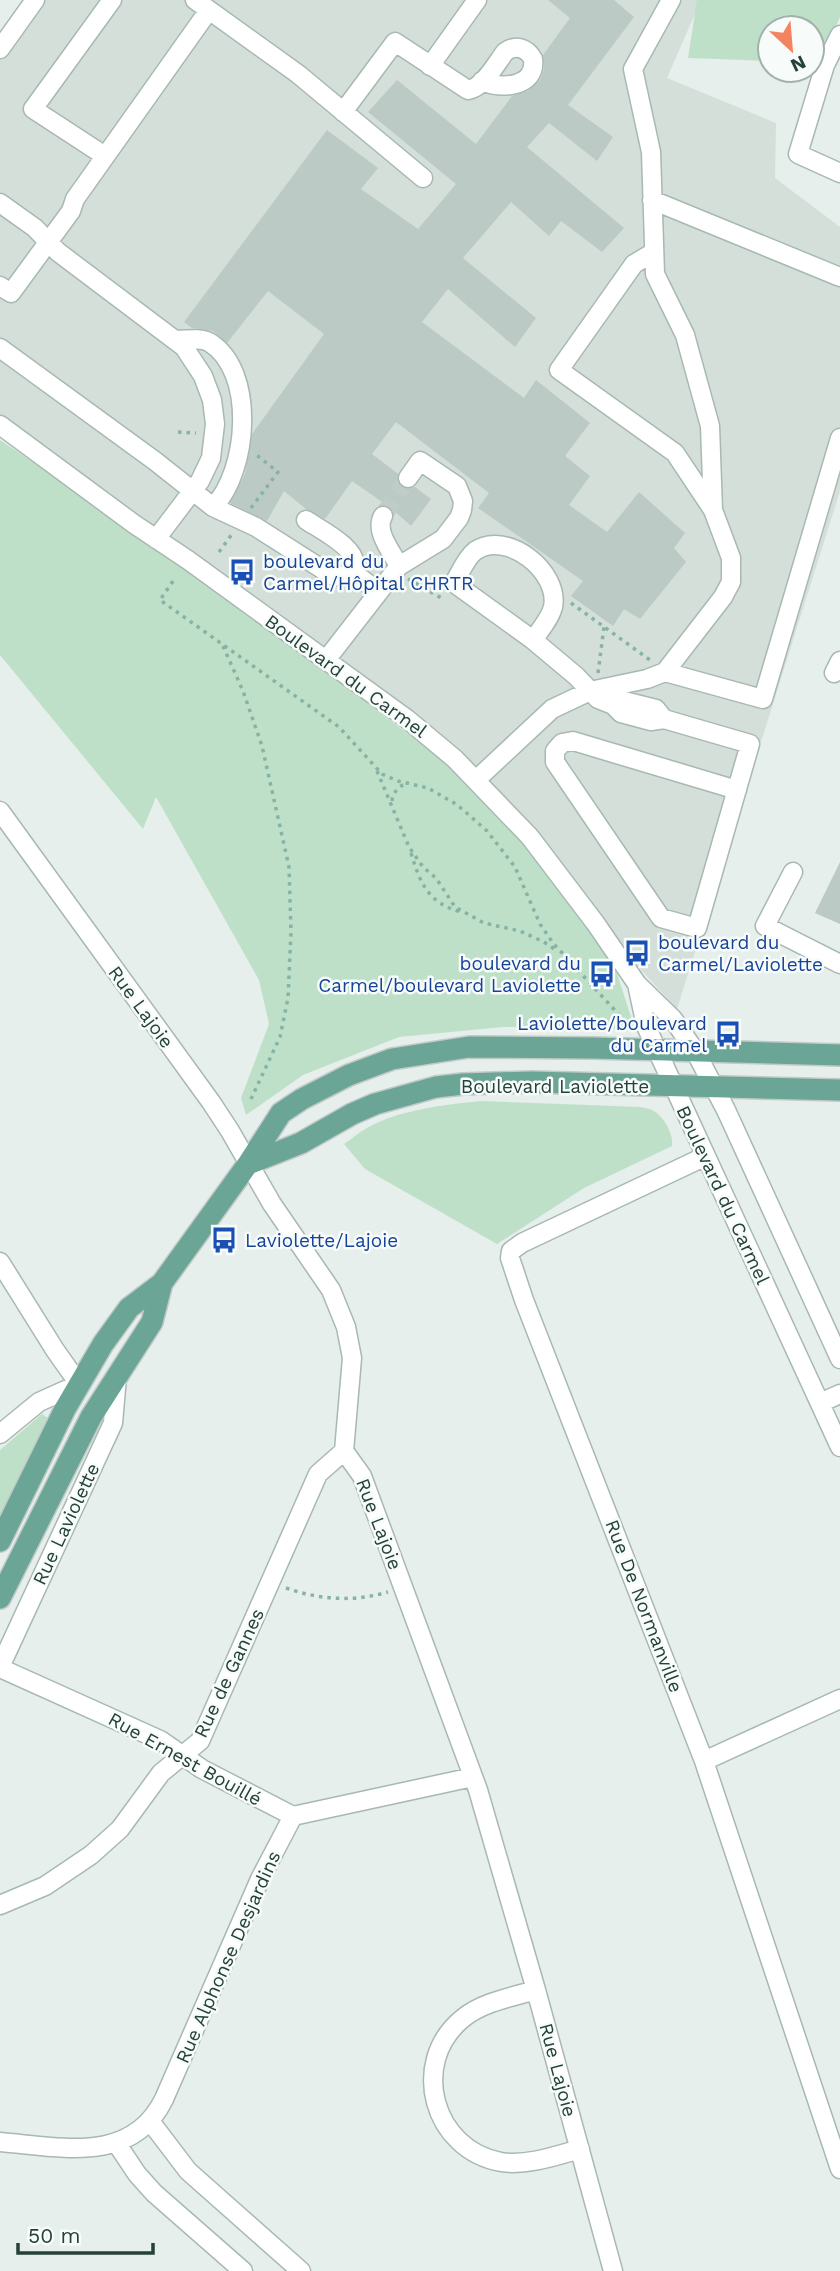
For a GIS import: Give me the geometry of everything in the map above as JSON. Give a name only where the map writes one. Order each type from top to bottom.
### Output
[{"type":"main road","name":"Boulevard Laviolette","points":[[248,1164],[285,1110],[326,1086],[392,1059],[444,1050],[492,1046],[840,1055]]},
{"type":"main road","name":"Boulevard Laviolette","points":[[248,1164],[301,1143],[375,1104],[436,1087],[518,1082],[840,1090]]},
{"type":"main road","name":"Rue Laviolette","points":[[0,1541],[79,1384],[103,1344],[129,1308],[162,1283],[248,1164]]},
{"type":"main road","name":"Rue Laviolette","points":[[0,1598],[79,1440],[152,1322],[162,1283]]},
{"type":"street","points":[[0,48],[35,0]]},
{"type":"street","points":[[104,156],[33,109],[112,0]]},
{"type":"street","points":[[430,66],[477,0]]},
{"type":"street","points":[[671,0],[633,69],[651,152],[657,279],[685,335],[710,426],[713,510]]},
{"type":"street","points":[[4,292],[45,238],[71,211],[72,197],[104,156],[202,5],[298,74],[423,178]]},
{"type":"street","points":[[839,169],[798,154],[825,65],[840,35]]},
{"type":"street","points":[[343,112],[395,42],[466,90],[476,89],[482,81]]},
{"type":"street","points":[[652,201],[840,277]]},
{"type":"street","points":[[0,203],[45,238],[58,252],[176,340],[191,354],[203,376],[212,400],[215,424],[211,458],[193,492],[156,539]]},
{"type":"street","points":[[654,252],[634,264],[559,370],[675,453],[713,510],[730,558],[731,582],[723,597],[665,673]]},
{"type":"street","points":[[176,340],[202,340],[217,349],[230,367],[240,397],[242,418],[239,451],[228,485],[212,507]]},
{"type":"street","points":[[0,348],[155,461],[212,507],[256,527],[333,576],[344,576],[351,571],[354,558],[350,550],[306,520]]},
{"type":"street","name":"Boulevard du Carmel","points":[[0,425],[423,732],[476,780],[543,853],[596,923],[637,984],[673,1019],[695,1051],[715,1087],[840,1359]]},
{"type":"street","points":[[476,780],[543,715],[590,691],[665,673],[763,699],[840,438]]},
{"type":"street","points":[[326,660],[379,592],[443,539],[459,518],[463,501],[457,486],[419,461],[408,478]]},
{"type":"street","points":[[689,472],[713,481]]},
{"type":"street","points":[[383,516],[380,528],[403,572]]},
{"type":"street","points":[[533,640],[551,613],[553,598],[547,579],[538,566],[521,553],[501,546],[486,546],[474,552],[454,583],[533,640],[576,676],[598,699],[613,705],[621,713],[651,721],[664,719],[750,744],[737,790],[697,928],[661,918],[555,762],[555,751],[562,743],[573,741],[737,790]]},
{"type":"street","points":[[351,571],[379,592]]},
{"type":"street","name":"Rue Lajoie","points":[[0,811],[211,1102],[271,1204],[331,1290],[346,1327],[352,1365],[344,1451],[362,1476],[473,1777],[537,1990],[612,2271]]},
{"type":"street","points":[[793,872],[765,926],[840,964]]},
{"type":"street","name":"Boulevard du Carmel","points":[[637,984],[646,1026],[672,1086],[840,1447]]},
{"type":"street","name":"Rue De Normanville","points":[[706,1156],[522,1243],[511,1251],[510,1258],[704,1761],[840,2169]]},
{"type":"street","points":[[0,1262],[79,1384],[39,1402],[0,1434]]},
{"type":"street","name":"Rue Laviolette","points":[[0,1667],[113,1423],[118,1376]]},
{"type":"street","points":[[820,1403],[840,1394]]},
{"type":"street","name":"Rue de Gannes","points":[[0,1905],[45,1886],[91,1855],[120,1829],[161,1773],[202,1738],[318,1474],[344,1451]]},
{"type":"street","name":"Rue Ernest Bouillé","points":[[0,1667],[160,1740],[202,1769],[293,1816]]},
{"type":"street","points":[[704,1761],[840,1699]]},
{"type":"street","points":[[293,1816],[473,1777]]},
{"type":"street","name":"Rue Alphonse Desjardins","points":[[0,2142],[86,2148],[117,2144],[134,2135],[150,2121],[160,2106],[260,1879],[293,1816]]},
{"type":"street","points":[[537,1990],[487,2004],[453,2027],[434,2063],[432,2077],[435,2104],[455,2138],[477,2155],[490,2160],[517,2163],[580,2149]]},
{"type":"street","points":[[150,2121],[188,2171],[301,2271]]},
{"type":"street","points":[[117,2144],[136,2174],[154,2193],[243,2271]]},
{"type":"path","points":[[178,432],[188,433]]},
{"type":"path","points":[[403,572],[443,598]]},
{"type":"path","points":[[173,581],[160,600],[339,727],[382,774],[428,788],[445,797],[487,831],[515,867],[540,924],[561,953],[621,1018],[622,1025]]},
{"type":"path","points":[[553,598],[566,599],[665,673]]},
{"type":"path","points":[[590,691],[598,676],[604,627]]},
{"type":"path","points":[[222,644],[243,691],[262,746],[290,880],[288,998],[280,1037],[251,1099]]},
{"type":"path","points":[[372,764],[380,775],[409,847],[418,878],[433,898],[443,906],[484,923],[520,932],[561,953]]},
{"type":"path","points":[[392,805],[394,794],[408,783]]},
{"type":"path","points":[[409,847],[436,878],[451,902],[466,914]]},
{"type":"path","points":[[271,1582],[303,1594],[330,1599],[365,1597],[403,1586]]},
{"type":"shaded area","points":[[27,0],[701,0],[667,78],[776,123],[775,178],[840,227],[840,491],[677,1009],[620,947],[468,761],[0,420],[0,39]]},
{"type":"green space","points":[[697,0],[840,0],[840,17],[826,48],[826,14],[756,14],[756,60],[688,58]]},
{"type":"green space","points":[[0,440],[163,548],[457,771],[518,834],[609,949],[635,1029],[503,1027],[399,1037],[303,1075],[246,1115],[241,1098],[269,1024],[259,980],[156,797],[143,829],[0,655]]},
{"type":"green space","points":[[481,1101],[648,1108],[664,1120],[672,1146],[584,1188],[497,1244],[365,1169],[344,1144],[364,1130],[394,1116]]},
{"type":"green space","points":[[42,1414],[48,1418],[0,1515],[0,1450]]},
{"type":"building","points":[[548,0],[614,0],[634,17],[568,105],[613,137],[597,161],[549,123],[527,147],[624,228],[602,252],[561,221],[549,236],[511,202],[463,258],[536,318],[515,347],[448,289],[422,322],[524,398],[536,380],[590,423],[565,456],[590,476],[569,505],[607,532],[639,492],[685,533],[674,548],[686,562],[640,619],[624,609],[613,626],[571,596],[583,581],[478,508],[489,493],[396,422],[372,454],[398,474],[397,482],[401,487],[415,487],[431,499],[411,526],[391,508],[352,481],[325,519],[306,509],[284,491],[267,521],[230,503],[245,474],[252,434],[324,334],[268,291],[227,343],[213,331],[192,328],[184,322],[327,130],[378,168],[361,189],[418,229],[456,184],[368,112],[397,80],[476,144],[512,96],[528,91],[540,80],[544,69],[543,55],[570,18]]},
{"type":"building","points":[[840,862],[840,924],[815,913]]},
{"type":"tunnel","points":[[383,516],[408,478]]},
{"type":"place","name":"boulevard du Carmel/Hôpital CHRTR","points":[[242,572]]},
{"type":"place","name":"boulevard du Carmel/Laviolette","points":[[637,953]]},
{"type":"place","name":"boulevard du Carmel/boulevard Laviolette","points":[[602,974]]},
{"type":"place","name":"Laviolette/boulevard du Carmel","points":[[728,1034]]},
{"type":"place","name":"Laviolette/Lajoie","points":[[224,1240]]}]
